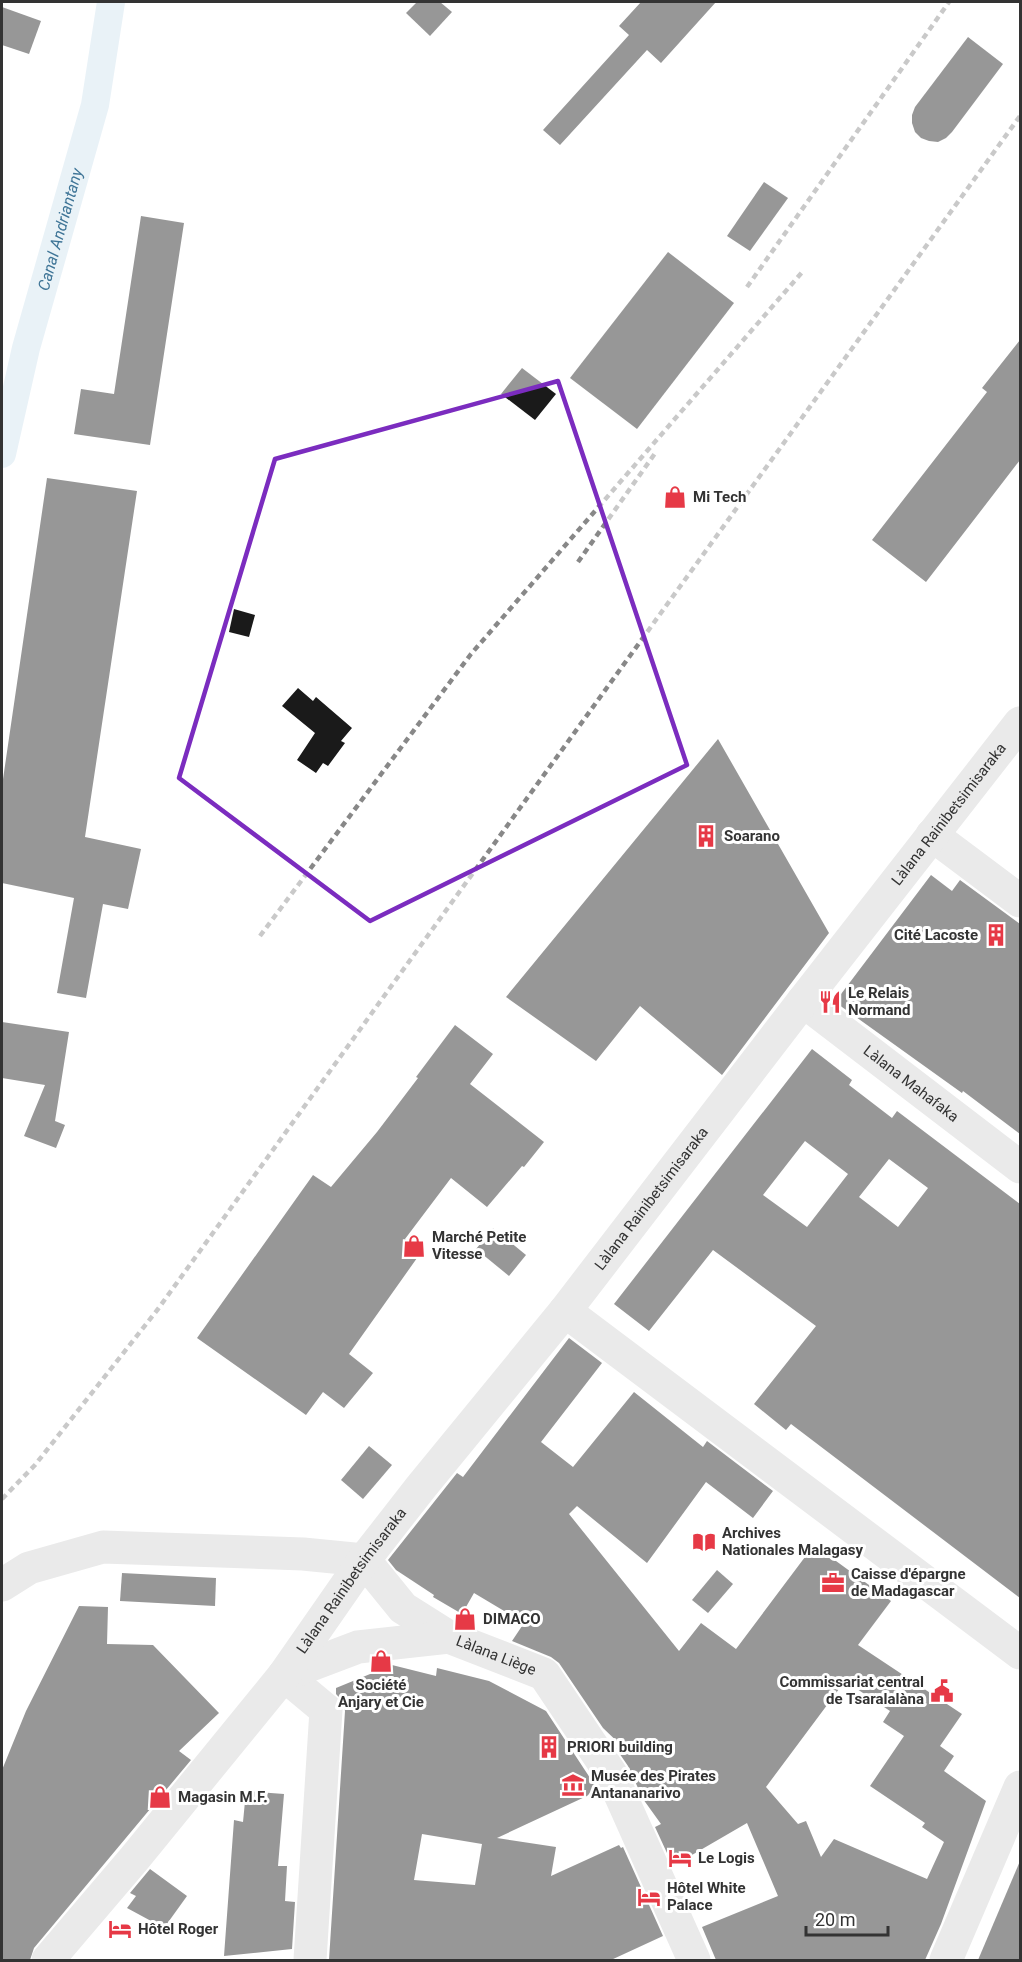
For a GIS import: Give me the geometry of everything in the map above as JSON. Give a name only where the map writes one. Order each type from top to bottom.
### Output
[{"type":"street","name":"Làlana Rainibetsimisaraka","points":[[48,1960],[134,1859],[284,1675],[364,1560],[565,1311],[1020,723]]},
{"type":"street","points":[[932,836],[1020,902]]},
{"type":"street","name":"Làlana Mahafaka","points":[[803,1001],[1020,1167]]},
{"type":"street","points":[[565,1311],[1020,1653]]},
{"type":"street","points":[[2,1585],[29,1568],[103,1547],[303,1554],[364,1560]]},
{"type":"street","name":"Làlana Liège","points":[[364,1560],[403,1608],[449,1637],[544,1674],[611,1774],[694,1960]]},
{"type":"street","points":[[310,1960],[326,1710],[284,1675],[358,1647],[449,1637]]},
{"type":"street","points":[[946,1960],[1020,1787]]},
{"type":"highlighted area","points":[[558,381],[687,765],[370,921],[179,778],[275,459]]},
{"type":"building","points":[[417,2],[440,2],[452,12],[430,36],[406,13]]},
{"type":"building","points":[[641,2],[716,2],[661,63],[647,50],[560,145],[543,130],[629,35],[619,26]]},
{"type":"building","points":[[2,7],[41,21],[29,54],[2,45]]},
{"type":"building","points":[[968,37],[1003,64],[946,138],[938,142],[921,138],[915,132],[912,123],[915,107]]},
{"type":"building","points":[[764,182],[788,198],[750,251],[727,236]]},
{"type":"building","points":[[141,216],[184,223],[150,445],[74,434],[81,389],[114,394]]},
{"type":"building","points":[[668,252],[734,303],[637,429],[570,378]]},
{"type":"building","points":[[1020,340],[1020,460],[926,582],[872,540],[987,392],[982,388]]},
{"type":"building","points":[[522,368],[556,394],[535,420],[501,394]]},
{"type":"building","points":[[47,478],[137,491],[85,837],[141,849],[128,909],[103,904],[86,998],[57,993],[74,898],[2,883],[2,786]]},
{"type":"building","points":[[234,609],[255,615],[249,637],[229,632]]},
{"type":"building","points":[[298,688],[313,701],[316,697],[352,728],[341,741],[345,743],[328,766],[323,763],[316,773],[297,760],[315,733],[282,706]]},
{"type":"building","name":"Soarano","points":[[718,739],[829,933],[722,1075],[640,1006],[596,1061],[506,997]]},
{"type":"building","points":[[931,875],[952,891],[960,880],[1020,924],[1020,1134],[963,1091],[962,1093],[835,1002]]},
{"type":"building","points":[[2,1022],[69,1032],[55,1121],[65,1125],[56,1148],[24,1136],[45,1085],[2,1078]]},
{"type":"building","points":[[455,1025],[493,1054],[470,1084],[544,1142],[487,1207],[451,1178],[405,1239],[422,1251],[349,1354],[373,1373],[344,1408],[323,1392],[306,1415],[197,1338],[313,1175],[331,1187],[377,1132]]},
{"type":"building","points":[[812,1049],[852,1080],[849,1085],[892,1118],[897,1111],[1020,1204],[1020,1598],[791,1424],[786,1430],[754,1404],[816,1326],[713,1250],[649,1331],[614,1304]],"holes":[[[805,1141],[848,1174],[807,1227],[763,1195]],[[889,1159],[928,1188],[898,1227],[859,1197]]]},
{"type":"building","points":[[493,1228],[526,1255],[509,1276],[476,1249]]},
{"type":"building","points":[[569,1338],[602,1363],[541,1442],[573,1467],[634,1392],[703,1447],[707,1441],[773,1491],[753,1518],[706,1482],[647,1563],[577,1506],[569,1514],[679,1651],[701,1623],[736,1649],[814,1545],[891,1601],[858,1645],[962,1714],[940,1746],[954,1756],[944,1771],[986,1801],[941,1924],[925,1960],[716,1960],[702,1927],[778,1896],[747,1823],[673,1866],[655,1827],[661,1824],[643,1799],[628,1766],[615,1747],[626,1753],[627,1751],[603,1728],[559,1663],[551,1657],[512,1641],[524,1623],[474,1593],[462,1614],[433,1597],[434,1595],[396,1570],[388,1560],[457,1473],[463,1477]],"holes":[[[845,1681],[890,1711],[883,1722],[904,1736],[870,1786],[925,1823],[922,1827],[944,1842],[927,1879],[834,1839],[821,1857],[806,1821],[798,1824],[766,1787]]]},
{"type":"building","points":[[369,1446],[392,1465],[363,1499],[341,1480]]},
{"type":"building","points":[[717,1570],[733,1584],[708,1613],[692,1600]]},
{"type":"building","points":[[122,1573],[216,1578],[215,1606],[120,1601]]},
{"type":"building","points":[[79,1606],[108,1607],[107,1644],[153,1645],[219,1713],[179,1751],[191,1760],[34,1948],[30,1960],[2,1960],[2,1770],[26,1711]]},
{"type":"building","points":[[392,1665],[436,1676],[437,1668],[489,1681],[546,1711],[596,1787],[587,1796],[497,1838],[556,1847],[551,1876],[619,1845],[623,1847],[663,1936],[611,1960],[329,1960],[345,1711],[343,1702],[336,1694],[336,1688]],"holes":[[[422,1834],[482,1844],[475,1885],[414,1880]]]},
{"type":"building","points":[[246,1791],[284,1794],[278,1866],[287,1866],[285,1901],[295,1902],[292,1949],[224,1956],[234,1820],[243,1822]]},
{"type":"building","points":[[1020,1861],[1020,1960],[978,1960]]},
{"type":"building","points":[[150,1869],[187,1896],[164,1928],[127,1908],[136,1896],[130,1893]]},
{"type":"waterway","name":"Canal Andriantany","points":[[2,454],[26,348],[95,105],[111,2]]},
{"type":"railway","points":[[747,287],[949,2]]},
{"type":"railway","points":[[2,1499],[35,1465],[158,1309],[1020,116]]},
{"type":"railway","points":[[260,936],[471,654],[804,270]]},
{"type":"railway","points":[[578,562],[656,452]]},
{"type":"place","name":"Mi Tech","points":[[675,497]]},
{"type":"place","name":"Soarano","points":[[706,836]]},
{"type":"place","name":"Cité Lacoste","points":[[996,935]]},
{"type":"place","name":"Le Relais Normand","points":[[830,1002]]},
{"type":"place","name":"Marché Petite Vitesse","points":[[414,1246]]},
{"type":"place","name":"Archives Nationales Malagasy","points":[[704,1542]]},
{"type":"place","name":"Caisse d'épargne de Madagascar","points":[[833,1583]]},
{"type":"place","name":"DIMACO","points":[[465,1619]]},
{"type":"place","name":"Société Anjary et Cie","points":[[381,1661]]},
{"type":"place","name":"Commissariat central de Tsaralalàna","points":[[942,1691]]},
{"type":"place","name":"PRIORI building","points":[[549,1747]]},
{"type":"place","name":"Musée des Pirates Antananarivo","points":[[573,1785]]},
{"type":"place","name":"Magasin M.F.","points":[[160,1797]]},
{"type":"place","name":"Le Logis","points":[[680,1858]]},
{"type":"place","name":"Hôtel White Palace","points":[[649,1897]]},
{"type":"place","name":"Hôtel Roger","points":[[120,1929]]}]
